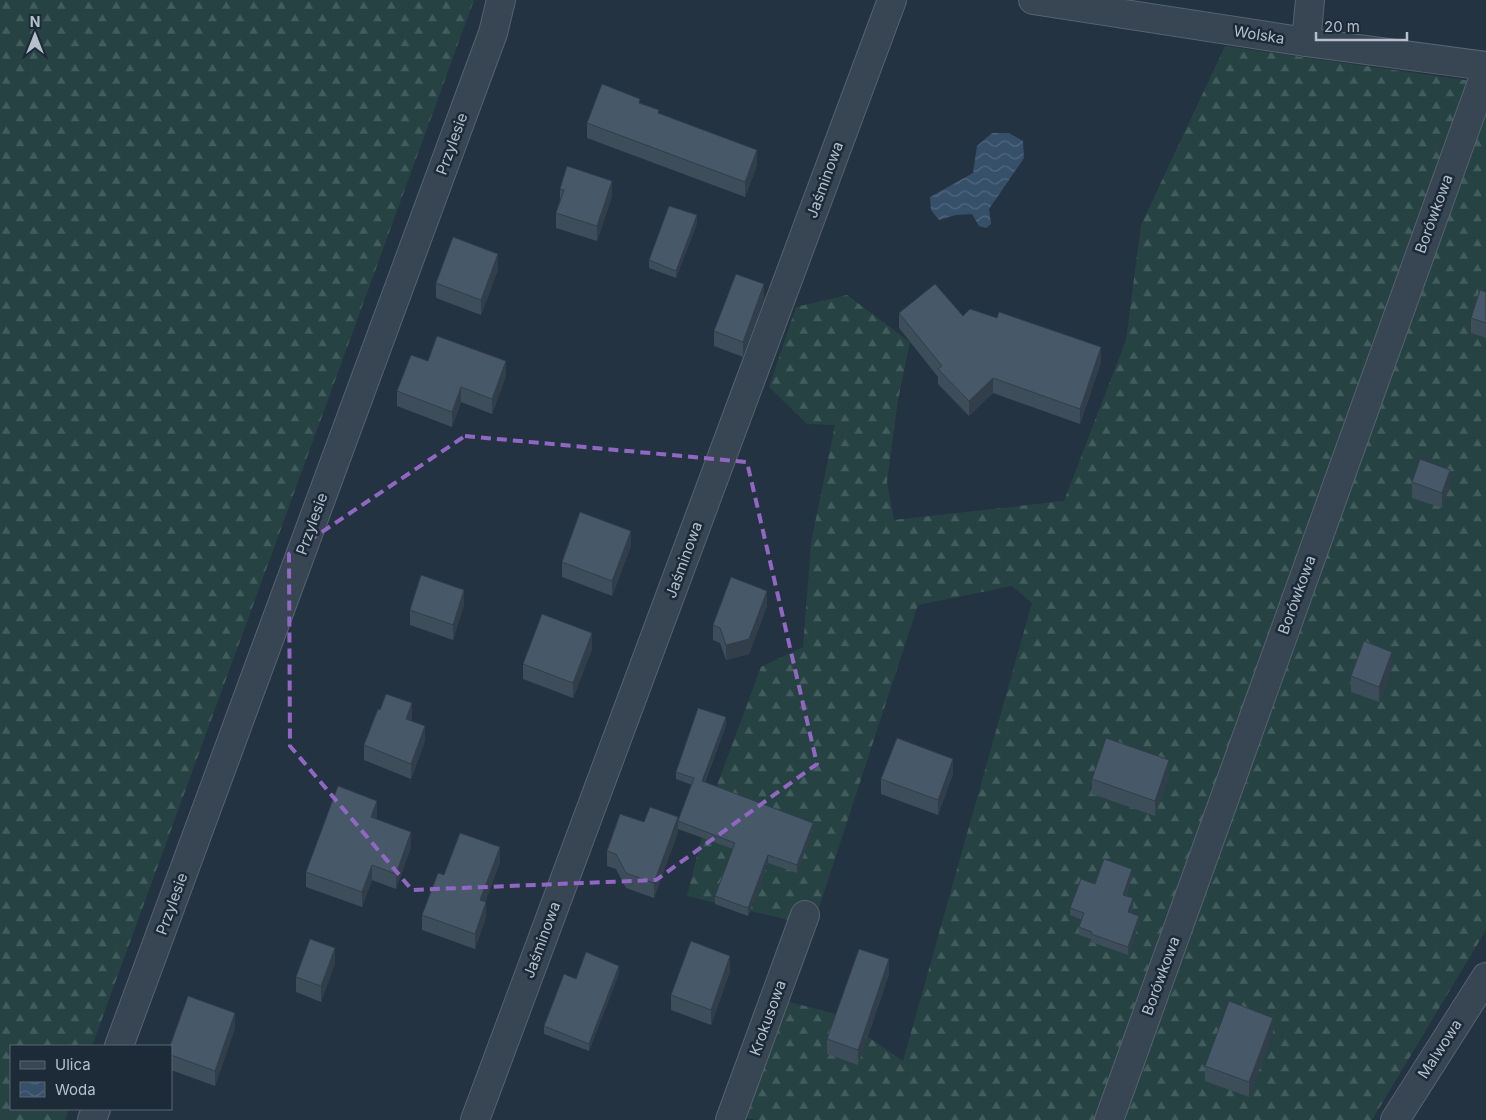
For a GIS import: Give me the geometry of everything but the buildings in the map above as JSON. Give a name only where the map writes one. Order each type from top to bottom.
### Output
[{"type":"street","name":"Przylesie","points":[[119,1045],[493,33],[501,0]]},
{"type":"street","name":"Jaśminowa","points":[[475,1120],[892,0]]},
{"type":"street","name":"Wolska","points":[[1033,0],[1306,42],[1486,66]]},
{"type":"street","points":[[1306,42],[1310,0]]},
{"type":"street","name":"Borówkowa","points":[[1109,1120],[1486,70]]},
{"type":"street","name":"Krokusowa","points":[[730,1120],[805,916]]},
{"type":"street","name":"Malwowa","points":[[1395,1120],[1486,977]]},
{"type":"highlighted area","points":[[465,436],[747,462],[817,764],[656,880],[412,890],[290,746],[289,554]]},
{"type":"green space","points":[[0,0],[474,0],[92,1045],[10,1045],[10,1110],[69,1110],[65,1120],[0,1120]]},
{"type":"green space","points":[[1225,46],[1486,83],[1486,930],[1372,1120],[759,1120],[740,1117],[773,998],[833,1013],[903,1061],[1032,603],[1012,586],[918,605],[813,926],[687,896],[710,804],[761,667],[803,647],[811,543],[835,425],[807,424],[769,387],[796,307],[847,295],[910,342],[898,400],[887,482],[894,520],[1064,501],[1126,340],[1141,225]]},
{"type":"water","points":[[992,133],[1009,133],[1023,141],[1024,158],[989,209],[991,224],[986,228],[979,226],[972,214],[956,215],[939,220],[931,210],[930,197],[973,173],[977,146]]}]
